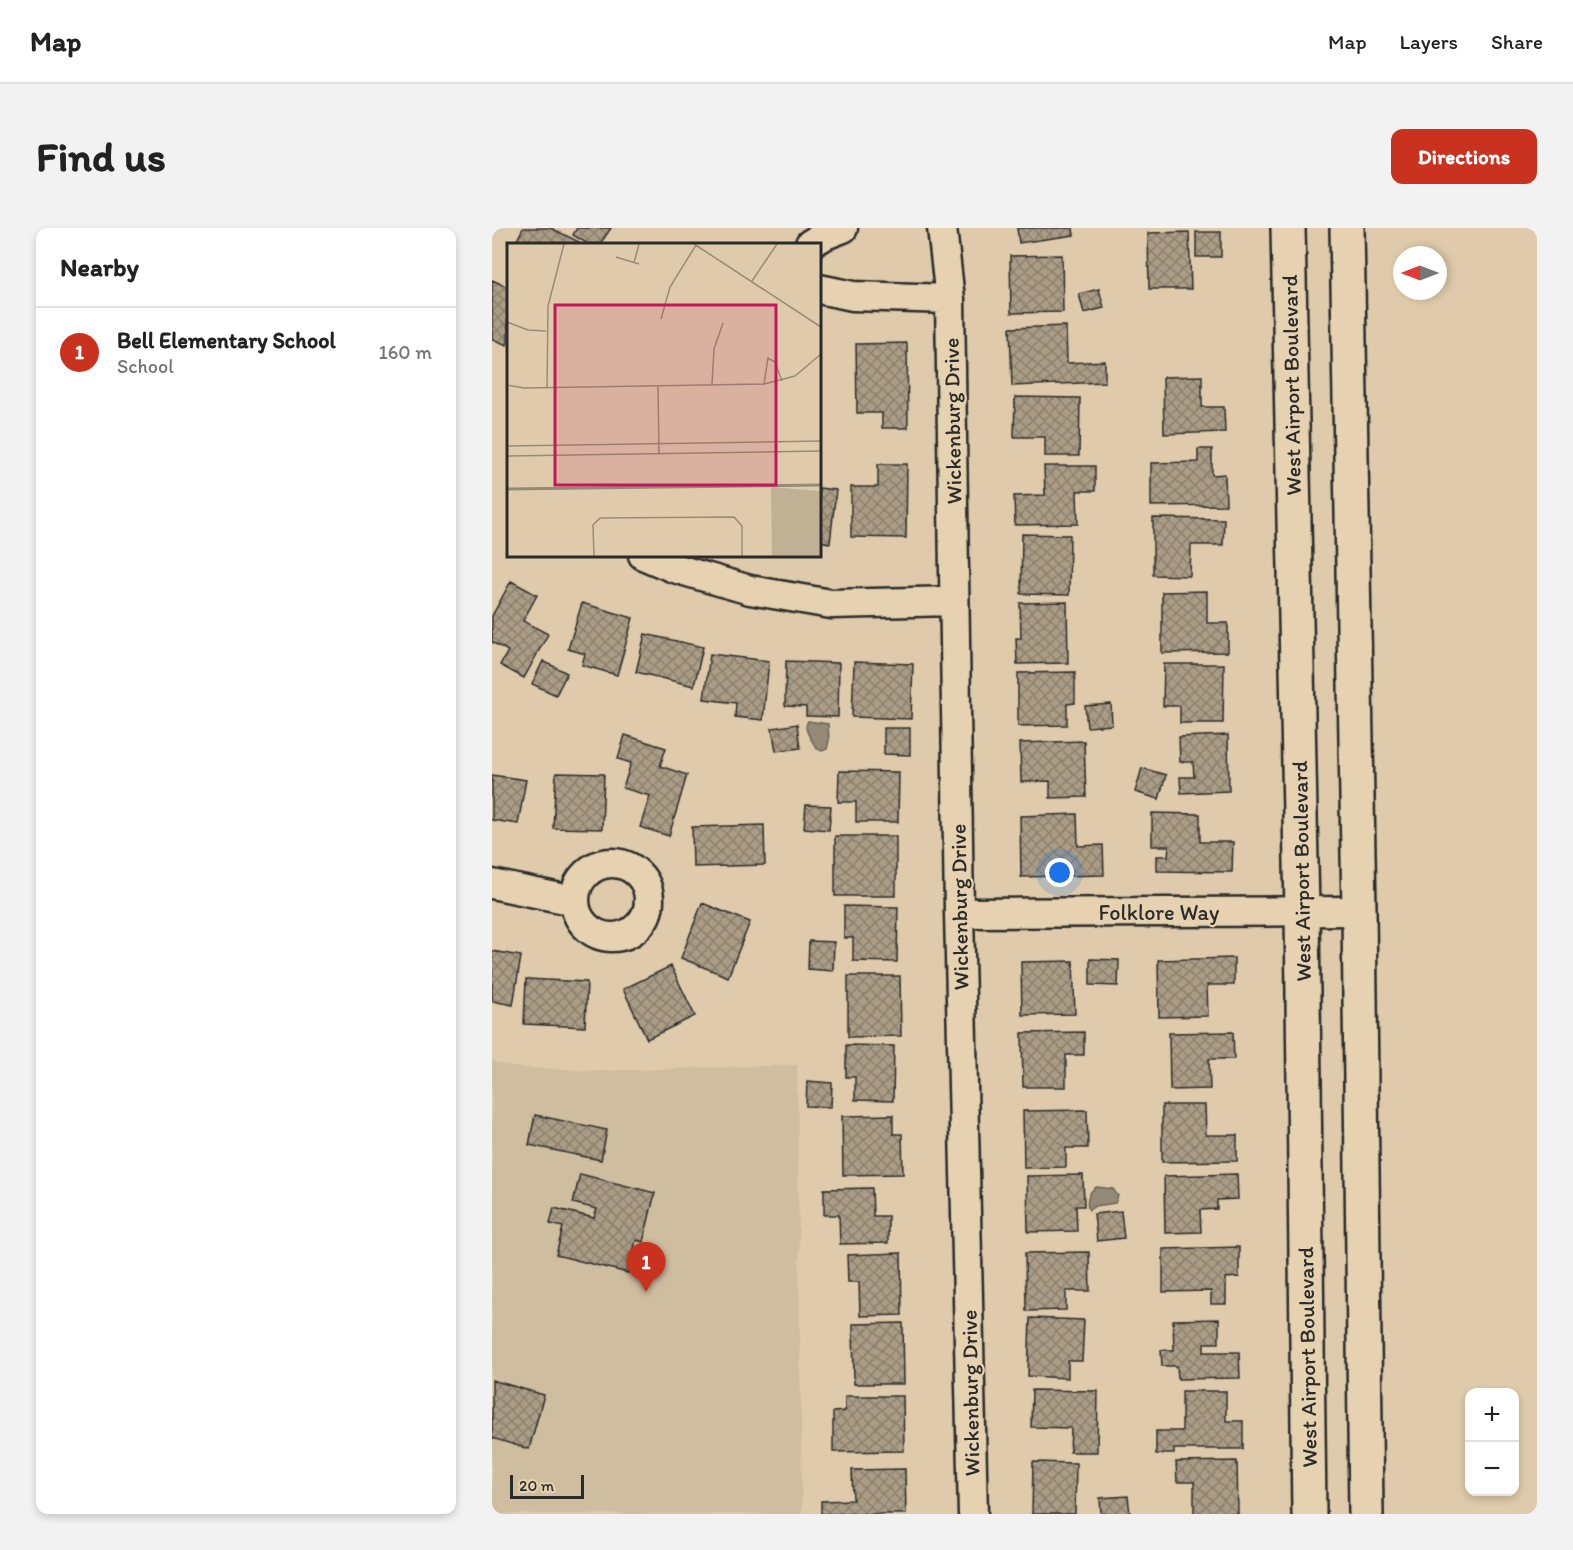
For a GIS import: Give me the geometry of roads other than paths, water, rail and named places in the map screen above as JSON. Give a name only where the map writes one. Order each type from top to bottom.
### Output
[{"type":"main road","name":"West Airport Boulevard","points":[[1288,228],[1302,911],[1309,1514]]},
{"type":"main road","points":[[1347,228],[1359,911],[1366,1514]]},
{"type":"street","points":[[812,243],[825,234],[843,228]]},
{"type":"street","name":"Wickenburg Drive","points":[[942,228],[950,299],[959,914],[973,1514]]},
{"type":"street","points":[[820,289],[853,296],[950,299]]},
{"type":"street","points":[[645,556],[674,568],[750,590],[831,603],[954,601]]},
{"type":"street","points":[[492,884],[575,901]]},
{"type":"street","name":"Folklore Way","points":[[959,914],[1359,911]]},
{"type":"place","name":"Bell Elementary School","points":[[646,1292]]}]
